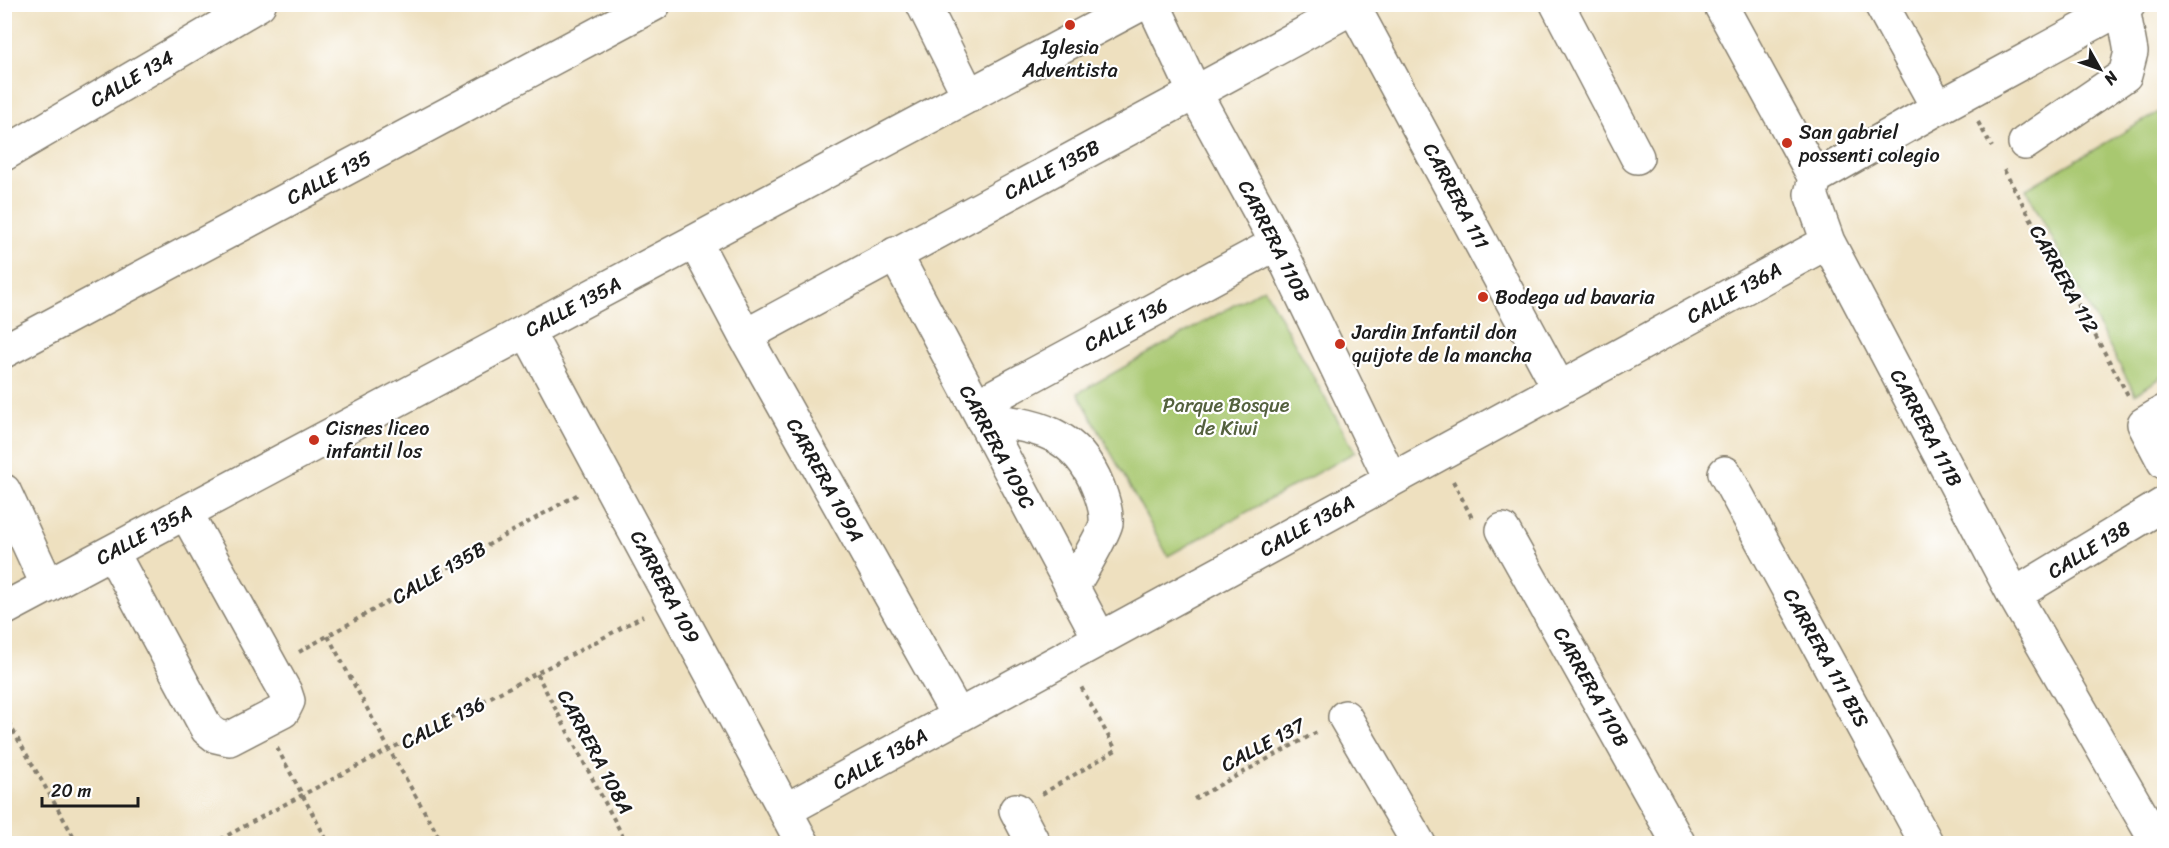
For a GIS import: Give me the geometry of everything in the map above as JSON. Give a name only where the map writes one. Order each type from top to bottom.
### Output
[{"type":"street","name":"CALLE 134","points":[[4,154],[259,4]]},
{"type":"street","name":"CALLE 135","points":[[4,351],[654,4]]},
{"type":"street","points":[[923,4],[969,96]]},
{"type":"street","name":"CALLE 135A","points":[[4,609],[1141,4]]},
{"type":"street","name":"CARRERA 110B","points":[[1153,4],[1196,93],[1277,243],[1391,480]]},
{"type":"street","points":[[1557,4],[1637,157]]},
{"type":"street","name":"CARRERA 111B","points":[[1720,4],[1815,178],[1811,194],[1828,242],[2014,595],[2158,843]]},
{"type":"street","points":[[1881,4],[1951,102]]},
{"type":"street","name":"CALLE 135B","points":[[745,336],[1355,5]]},
{"type":"street","name":"CARRERA 111","points":[[1355,5],[1559,388]]},
{"type":"street","points":[[1815,178],[2126,6],[2132,52],[2125,75],[2011,150]]},
{"type":"street","name":"CARRERA 109A","points":[[695,242],[745,336],[958,716]]},
{"type":"street","name":"CALLE 136A","points":[[786,810],[1828,242]]},
{"type":"street","name":"CALLE 136","points":[[979,413],[1277,243]]},
{"type":"street","name":"CARRERA 109C","points":[[895,254],[1100,639]]},
{"type":"street","name":"CARRERA 109","points":[[527,331],[804,843]]},
{"type":"street","points":[[979,413],[1046,431],[1073,447],[1091,469],[1101,495],[1106,524],[1072,588]]},
{"type":"street","points":[[2154,418],[2164,462]]},
{"type":"street","name":"CARRERA 111 BIS","points":[[1725,472],[1928,843]]},
{"type":"street","points":[[4,492],[48,586]]},
{"type":"street","name":"CALLE 138","points":[[2014,595],[2164,504]]},
{"type":"street","points":[[112,552],[207,729],[216,736],[229,739],[283,711],[288,701],[285,692],[186,513]]},
{"type":"street","name":"CARRERA 110B","points":[[1503,530],[1679,843]]},
{"type":"street","points":[[1346,717],[1419,843]]},
{"type":"street","points":[[1016,810],[1034,843]]},
{"type":"path","points":[[1951,102],[2011,150]]},
{"type":"path","name":"CARRERA 112","points":[[2003,167],[2154,418]]},
{"type":"path","points":[[1439,454],[1484,542],[1503,530]]},
{"type":"path","name":"CALLE 135B","points":[[270,667],[606,478]]},
{"type":"path","name":"CALLE 136","points":[[212,843],[537,674],[672,600]]},
{"type":"path","points":[[328,636],[443,843]]},
{"type":"path","points":[[1016,810],[1116,750],[1066,658]]},
{"type":"path","name":"CARRERA 108A","points":[[537,674],[627,843]]},
{"type":"path","points":[[4,714],[78,843]]},
{"type":"path","name":"CALLE 137","points":[[1194,799],[1346,717]]},
{"type":"path","points":[[261,722],[329,843]]},
{"type":"green space","points":[[2164,109],[2164,376],[2135,394],[2026,189]]},
{"type":"green space","name":"Parque Bosque de Kiwi","points":[[1264,288],[1355,452],[1168,556],[1078,393]]},
{"type":"place","name":"Iglesia Adventista","points":[[1070,25]]},
{"type":"place","name":"San gabriel possenti colegio","points":[[1787,143]]},
{"type":"place","name":"Bodega ud bavaria","points":[[1483,297]]},
{"type":"place","name":"Jardin Infantil don quijote de la mancha","points":[[1340,344]]},
{"type":"place","name":"Cisnes liceo infantil los","points":[[314,440]]}]
